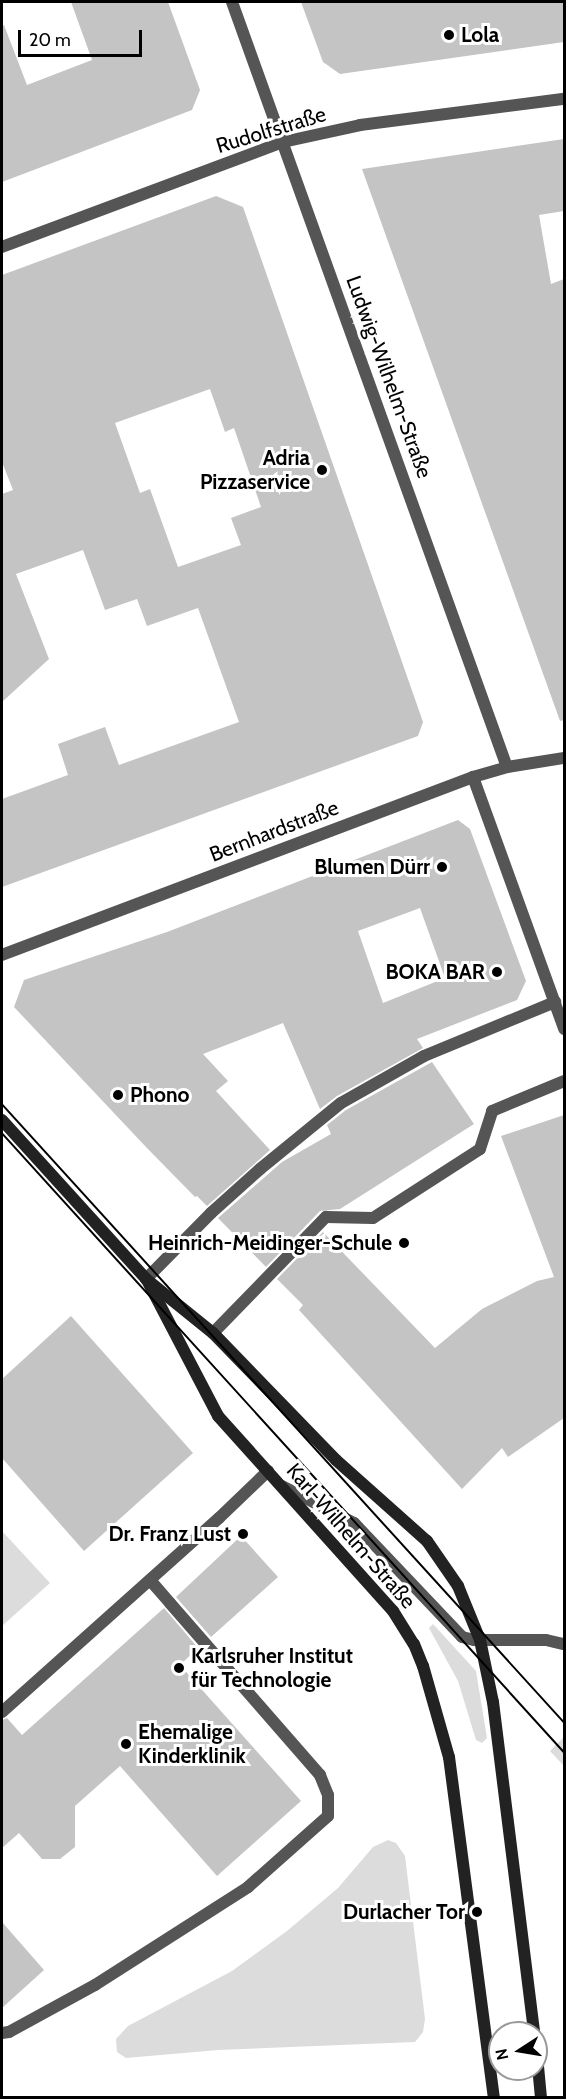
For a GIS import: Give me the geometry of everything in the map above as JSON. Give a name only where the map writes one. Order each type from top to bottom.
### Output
[{"type":"main road","name":"Karl-Wilhelm-Straße","points":[[2,1120],[146,1279],[213,1333],[336,1460],[427,1541],[458,1586],[480,1640],[493,1702],[533,2021]]},
{"type":"main road","name":"Karl-Wilhelm-Straße","points":[[146,1279],[218,1416],[393,1611],[414,1644],[432,1688],[449,1757],[494,2097]]},
{"type":"main road","points":[[539,2081],[541,2097]]},
{"type":"street","name":"Ludwig-Wilhelm-Straße","points":[[232,2],[507,767]]},
{"type":"street","name":"Rudolfstraße","points":[[2,247],[283,142],[360,124],[564,99]]},
{"type":"street","name":"Bernhardstraße","points":[[2,955],[473,777],[507,767],[564,758]]},
{"type":"street","points":[[473,777],[564,1029]]},
{"type":"street","points":[[146,1279],[211,1213],[260,1169],[341,1103],[424,1056],[555,1002]]},
{"type":"street","points":[[213,1333],[326,1217],[373,1218],[480,1149],[492,1111],[564,1081]]},
{"type":"street","points":[[2,1712],[219,1518],[268,1471]]},
{"type":"street","points":[[282,1486],[354,1522],[456,1632],[467,1639],[546,1640],[564,1644]]},
{"type":"street","points":[[2,2033],[9,2032],[95,1985],[248,1887],[328,1816],[328,1795],[320,1775],[150,1580]]},
{"type":"shaded area","points":[[2,1531],[50,1583],[2,1626]]},
{"type":"shaded area","points":[[433,1624],[476,1671],[487,1738],[482,1743],[476,1740],[458,1681],[429,1628]]},
{"type":"shaded area","points":[[564,1737],[564,1766],[550,1751]]},
{"type":"shaded area","points":[[388,1840],[396,1843],[405,1856],[425,2019],[423,2032],[415,2042],[218,2050],[126,2058],[117,2052],[116,2039],[128,2026],[232,1971],[287,1931],[338,1888],[373,1847]]},
{"type":"building","points":[[71,2],[168,2],[200,90],[192,110],[2,182],[2,26],[4,25],[27,85],[92,60]]},
{"type":"building","points":[[301,2],[564,2],[564,42],[340,74],[323,62]]},
{"type":"building","points":[[564,139],[564,211],[539,215],[551,284],[564,279],[564,720],[560,721],[362,169]]},
{"type":"building","points":[[216,196],[243,207],[423,722],[418,736],[2,887],[2,799],[68,775],[58,744],[105,727],[119,765],[239,722],[198,608],[147,626],[137,599],[105,610],[83,550],[16,574],[49,659],[2,702],[2,494],[13,490],[2,462],[2,275]],"holes":[[[210,389],[225,432],[234,428],[261,507],[231,518],[241,545],[178,567],[150,489],[140,493],[115,423]]]},
{"type":"building","points":[[458,820],[470,829],[526,981],[517,1000],[417,1039],[423,1048],[337,1096],[320,1109],[283,1023],[203,1054],[228,1081],[216,1091],[270,1150],[207,1206],[197,1196],[195,1197],[146,1147],[14,1007],[24,980],[167,932]],"holes":[[[420,908],[445,978],[383,1003],[358,931]]]},
{"type":"building","points":[[432,1062],[474,1124],[340,1209],[320,1211],[266,1267],[218,1218],[282,1162],[331,1134],[327,1125],[346,1110]]},
{"type":"building","points":[[564,1115],[564,1418],[508,1457],[502,1448],[462,1489],[299,1310],[303,1305],[277,1279],[323,1232],[435,1348],[482,1309],[537,1281],[554,1277],[501,1136]]},
{"type":"building","points":[[71,1316],[193,1453],[84,1551],[2,1458],[2,1379]]},
{"type":"building","points":[[241,1536],[278,1577],[211,1637],[176,1597]]},
{"type":"building","name":"Ehemalige Kinderklinik","points":[[164,1608],[198,1648],[180,1665],[301,1801],[217,1876],[120,1766],[75,1806],[75,1847],[60,1859],[42,1859],[19,1833],[2,1848],[2,1720],[7,1718],[22,1735]]},
{"type":"building","points":[[2,1922],[44,1970],[2,2008]]},
{"type":"tram line","points":[[2,1104],[564,1722]]},
{"type":"tram line","points":[[2,1133],[564,1752]]},
{"type":"place","name":"Lola","points":[[449,35]]},
{"type":"place","name":"Adria Pizzaservice","points":[[322,470]]},
{"type":"place","name":"Blumen Dürr","points":[[442,867]]},
{"type":"place","name":"BOKA BAR","points":[[497,972]]},
{"type":"place","name":"Phono","points":[[118,1095]]},
{"type":"place","name":"Heinrich-Meidinger-Schule","points":[[404,1243]]},
{"type":"place","name":"Dr. Franz Lust","points":[[243,1534]]},
{"type":"place","name":"Karlsruher Institut für Technologie","points":[[179,1668]]},
{"type":"place","name":"Ehemalige Kinderklinik","points":[[126,1744]]},
{"type":"place","name":"Durlacher Tor","points":[[477,1912]]}]
